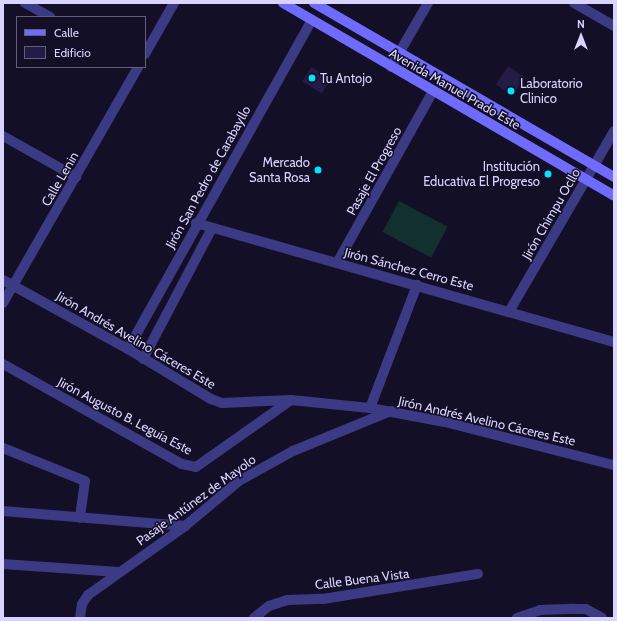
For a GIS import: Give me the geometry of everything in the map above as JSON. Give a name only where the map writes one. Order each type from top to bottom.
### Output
[{"type":"street","points":[[25,3],[48,16]]},
{"type":"street","points":[[146,52],[174,3]]},
{"type":"street","name":"Avenida Manuel Prado Este","points":[[282,3],[614,196]]},
{"type":"street","name":"Avenida Manuel Prado Este","points":[[314,3],[614,177]]},
{"type":"street","points":[[390,66],[428,3]]},
{"type":"street","points":[[574,3],[614,26]]},
{"type":"street","name":"Jirón San Pedro de Carabayllo","points":[[128,349],[196,223],[312,20]]},
{"type":"street","name":"Calle Lenin","points":[[3,302],[137,68]]},
{"type":"street","name":"Pasaje El Progreso","points":[[338,263],[433,92]]},
{"type":"street","name":"Jirón Chimpu Ocllo","points":[[510,310],[614,131]]},
{"type":"street","points":[[3,136],[76,177]]},
{"type":"street","name":"Jirón Sánchez Cerro Este","points":[[196,223],[510,310],[614,342]]},
{"type":"street","points":[[143,359],[212,228]]},
{"type":"street","name":"Jirón Andrés Avelino Cáceres Este","points":[[3,280],[128,349],[211,399],[222,403],[291,400],[391,411],[446,422],[614,465]]},
{"type":"street","points":[[370,408],[418,285]]},
{"type":"street","name":"Jirón Augusto B. Leguía Este","points":[[3,364],[182,464],[196,467],[210,459],[228,442],[291,400]]},
{"type":"street","name":"Pasaje Antúnez de Mayolo","points":[[77,617],[88,596],[118,572],[184,526],[239,481],[269,462],[391,411]]},
{"type":"street","points":[[3,448],[86,481],[80,518]]},
{"type":"street","points":[[3,511],[184,526]]},
{"type":"street","points":[[3,564],[118,572]]},
{"type":"street","name":"Calle Buena Vista","points":[[254,618],[268,606],[287,600],[323,599],[478,574]]},
{"type":"street","points":[[517,618],[540,610],[574,609],[586,610],[602,618]]},
{"type":"green space","points":[[399,201],[448,227],[431,258],[383,232]]},
{"type":"building","points":[[508,66],[525,77],[513,95],[496,84]]},
{"type":"building","points":[[311,67],[331,79],[322,93],[302,82]]},
{"type":"place","name":"Tu Antojo","points":[[312,78]]},
{"type":"place","name":"Laboratorio Clinico","points":[[511,91]]},
{"type":"place","name":"Mercado Santa Rosa","points":[[318,170]]},
{"type":"place","name":"Institución Educativa El Progreso","points":[[548,174]]}]
